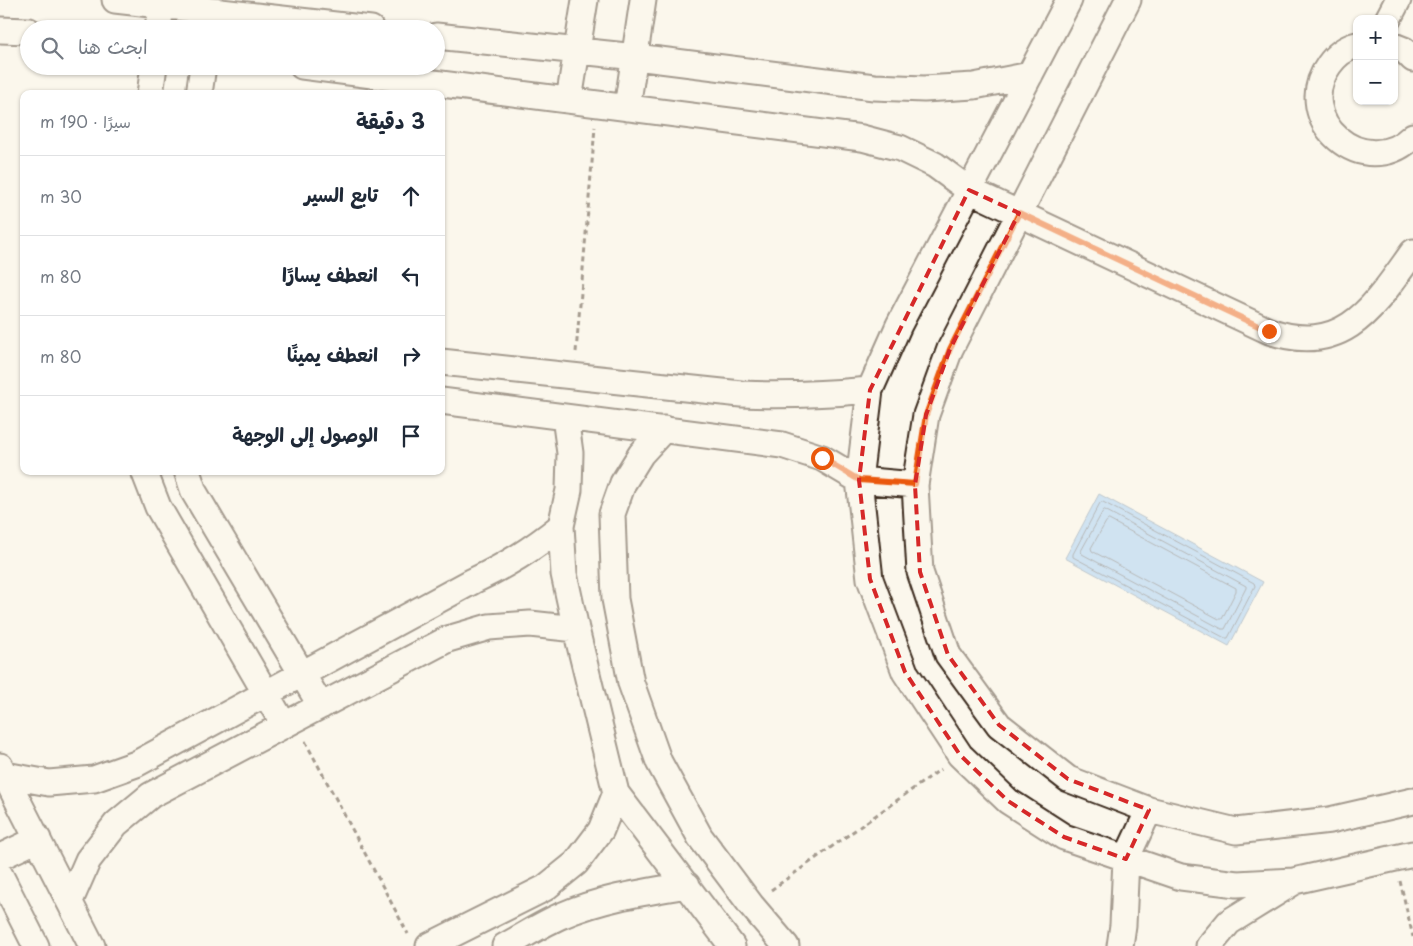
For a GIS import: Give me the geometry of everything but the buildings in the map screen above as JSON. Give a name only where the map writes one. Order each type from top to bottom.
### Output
[{"type":"street","points":[[116,0],[160,17],[209,20]]},
{"type":"street","points":[[569,100],[585,0]]},
{"type":"street","points":[[627,108],[643,0]]},
{"type":"street","points":[[1069,0],[899,325],[870,390],[859,480],[870,579],[901,663],[960,755],[1008,802],[1064,837],[1181,877],[1237,884],[1294,881],[1404,856]]},
{"type":"street","points":[[1128,0],[950,349],[926,415],[915,484],[920,572],[948,655],[999,725],[1068,779],[1149,810],[1236,830],[1330,820],[1413,802]]},
{"type":"street","points":[[1390,15],[1398,0]]},
{"type":"street","points":[[0,30],[20,31]]},
{"type":"street","points":[[445,37],[636,57],[874,88],[924,90],[974,86],[1030,75]]},
{"type":"street","points":[[1353,46],[1335,58],[1324,73],[1318,91],[1319,110],[1327,127],[1339,141],[1354,150],[1372,154],[1390,152],[1406,144],[1413,136]]},
{"type":"street","points":[[1398,48],[1404,50],[1413,59]]},
{"type":"street","points":[[151,90],[153,75]]},
{"type":"street","points":[[199,90],[201,75]]},
{"type":"street","points":[[373,75],[862,138],[900,148],[935,165],[969,190],[1269,331],[1300,339],[1330,335],[1349,326],[1367,313],[1378,301],[1413,252]]},
{"type":"street","points":[[445,362],[741,394],[801,395],[870,390]]},
{"type":"street","points":[[445,401],[782,445],[822,458],[859,480],[915,484]]},
{"type":"street","points":[[565,416],[570,453],[569,490],[560,526],[564,574],[616,793],[732,946]]},
{"type":"street","points":[[664,429],[641,454],[623,483],[612,514],[615,599],[631,683],[660,762],[700,837],[750,905],[786,946]]},
{"type":"street","points":[[146,475],[158,508],[266,693],[289,723]]},
{"type":"street","points":[[188,475],[194,492],[321,706]]},
{"type":"street","points":[[3,770],[49,783],[94,779],[136,764],[504,566],[534,548],[560,526]]},
{"type":"street","points":[[70,902],[88,860],[116,824],[151,795],[448,639],[489,627],[530,624],[576,629]]},
{"type":"street","points":[[3,770],[92,946]]},
{"type":"street","points":[[431,942],[545,888],[576,863],[600,830],[616,793]]},
{"type":"street","points":[[1120,946],[1124,925],[1126,859],[1149,810]]},
{"type":"street","points":[[0,857],[38,838]]},
{"type":"street","points":[[0,875],[36,946]]},
{"type":"street","points":[[1209,946],[1229,922],[1294,881]]},
{"type":"street","points":[[505,946],[563,915],[645,892],[687,885]]},
{"type":"path","points":[[574,376],[597,104]]},
{"type":"path","points":[[289,723],[431,942]]},
{"type":"path","points":[[750,905],[960,755]]},
{"type":"path","points":[[1404,856],[1413,937]]},
{"type":"highlighted area","points":[[969,190],[1019,213],[950,349],[926,415],[915,485],[920,572],[948,655],[999,725],[1068,779],[1149,810],[1126,859],[1064,837],[1008,801],[960,755],[905,672],[870,579],[859,480],[870,390]]},
{"type":"water","points":[[1099,494],[1263,582],[1229,646],[1065,558]]},
{"type":"route","points":[[822,458],[859,480],[915,484],[926,415],[950,349],[1019,213],[1269,331]]}]
